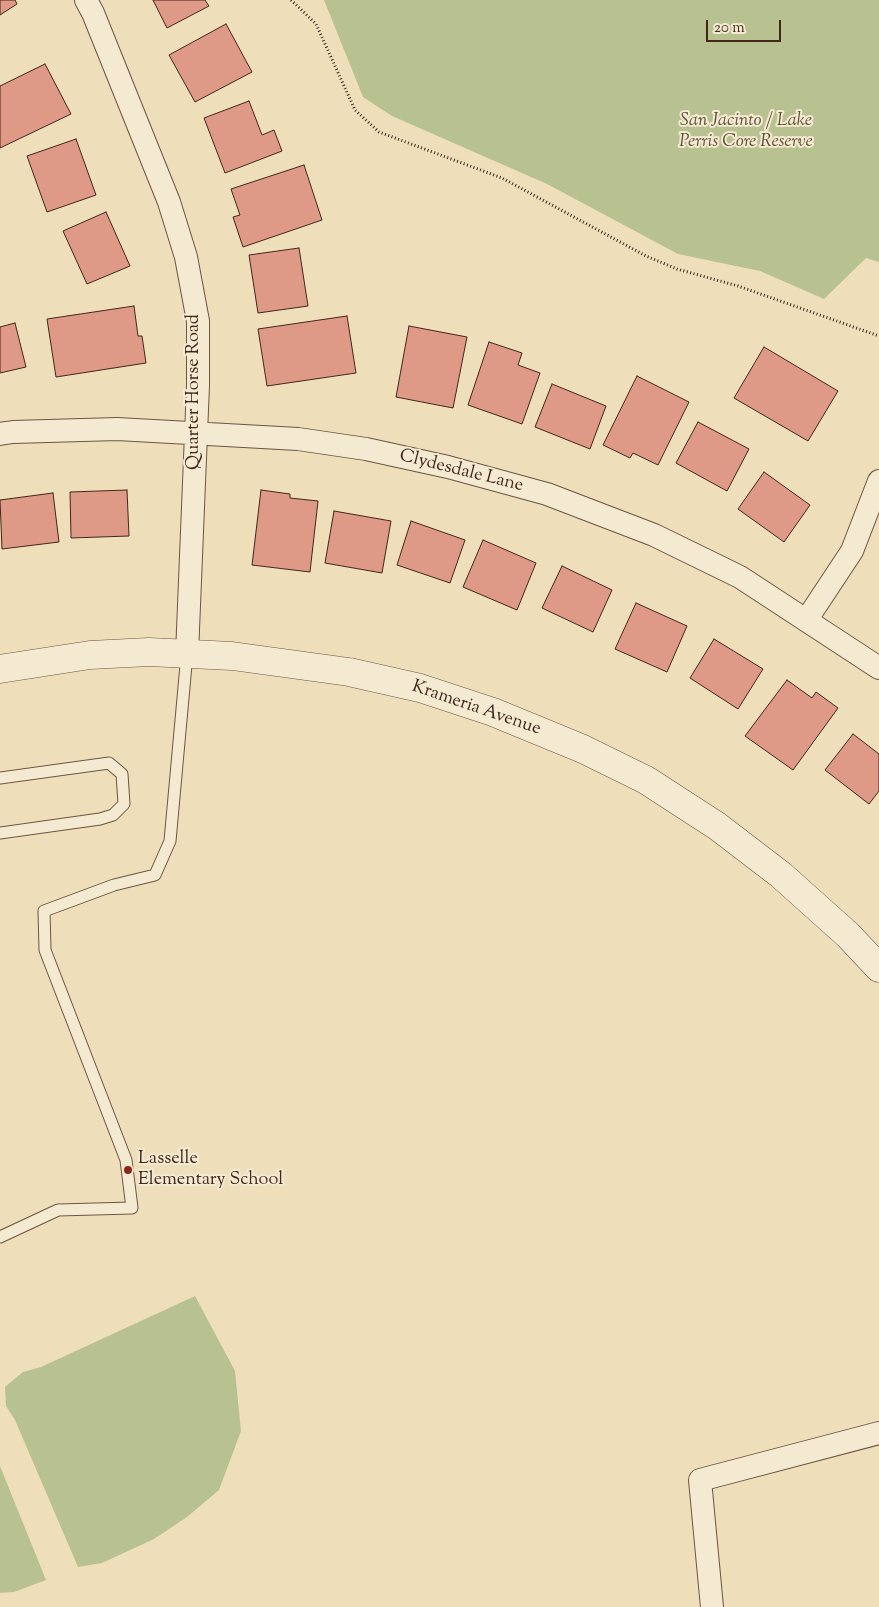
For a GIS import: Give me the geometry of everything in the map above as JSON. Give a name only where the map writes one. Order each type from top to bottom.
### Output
[{"type":"street","name":"Quarter Horse Road","points":[[86,0],[93,12],[169,202],[186,257],[198,321],[196,434],[187,654]]},
{"type":"street","name":"Clydesdale Lane","points":[[0,434],[117,429],[298,439],[366,449],[448,467],[547,494],[654,534],[740,577],[879,668]]},
{"type":"street","points":[[807,620],[852,551],[879,482]]},
{"type":"street","name":"Krameria Avenue","points":[[0,668],[90,655],[148,652],[292,662],[349,672],[420,688],[493,712],[583,748],[646,780],[717,826],[781,874],[848,935],[879,968]]},
{"type":"street","points":[[712,1607],[700,1480],[879,1433]]},
{"type":"lane","points":[[0,1237],[58,1210],[132,1208],[126,1160],[45,950],[44,911],[114,886],[156,875],[170,841],[187,654]]},
{"type":"lane","points":[[0,778],[109,763],[122,774],[124,804],[113,815],[100,819],[0,833]]},
{"type":"path","points":[[292,0],[316,24],[355,110],[379,132],[502,178],[646,256],[676,269],[738,286],[879,336]]},
{"type":"green space","name":"San Jacinto / Lake Perris Core Reserve","points":[[324,0],[879,0],[879,262],[866,258],[824,299],[760,271],[678,254],[547,184],[392,116],[363,97]]},
{"type":"green space","points":[[195,1296],[235,1371],[241,1431],[219,1490],[187,1517],[154,1539],[102,1563],[78,1567],[15,1420],[6,1406],[5,1387],[23,1372],[41,1367]]},
{"type":"green space","points":[[0,1466],[46,1580],[14,1592],[0,1593]]},
{"type":"building","points":[[0,0],[15,0],[17,4],[0,15]]},
{"type":"building","points":[[153,0],[205,0],[209,6],[167,28]]},
{"type":"building","points":[[226,24],[252,72],[195,102],[169,55]]},
{"type":"building","points":[[45,64],[71,114],[0,148],[0,86]]},
{"type":"building","points":[[249,101],[262,135],[274,130],[282,151],[225,173],[204,118]]},
{"type":"building","points":[[76,139],[96,195],[47,212],[27,156]]},
{"type":"building","points":[[304,165],[322,220],[243,247],[233,217],[240,215],[231,189]]},
{"type":"building","points":[[106,212],[130,266],[87,284],[63,231]]},
{"type":"building","points":[[299,248],[308,306],[258,313],[249,255]]},
{"type":"building","points":[[134,306],[138,336],[142,336],[146,363],[56,377],[47,319]]},
{"type":"building","points":[[347,316],[356,373],[267,386],[258,329]]},
{"type":"building","points":[[15,323],[26,367],[0,373],[0,327]]},
{"type":"building","points":[[409,326],[467,337],[453,408],[396,397]]},
{"type":"building","points":[[489,342],[522,353],[518,365],[540,373],[522,424],[468,405]]},
{"type":"building","points":[[764,347],[838,391],[808,441],[734,398]]},
{"type":"building","points":[[637,376],[689,402],[658,465],[633,453],[630,458],[603,445]]},
{"type":"building","points":[[552,384],[606,406],[590,449],[535,427]]},
{"type":"building","points":[[698,422],[749,449],[727,491],[676,463]]},
{"type":"building","points":[[764,472],[810,505],[784,542],[738,509]]},
{"type":"building","points":[[127,490],[129,536],[71,538],[70,492]]},
{"type":"building","points":[[261,490],[290,494],[290,498],[318,501],[310,572],[252,565]]},
{"type":"building","points":[[53,493],[59,542],[2,549],[0,500]]},
{"type":"building","points":[[334,511],[391,521],[382,573],[325,563]]},
{"type":"building","points":[[411,521],[465,540],[450,583],[397,565]]},
{"type":"building","points":[[483,540],[536,563],[517,610],[463,587]]},
{"type":"building","points":[[562,566],[612,590],[593,632],[542,608]]},
{"type":"building","points":[[636,603],[687,626],[667,672],[615,649]]},
{"type":"building","points":[[714,639],[763,669],[738,709],[690,678]]},
{"type":"building","points":[[787,680],[812,698],[816,692],[838,708],[793,770],[745,736]]},
{"type":"building","points":[[853,734],[879,754],[879,791],[869,804],[825,770]]},
{"type":"place","name":"Lasselle Elementary School","points":[[128,1170]]}]
